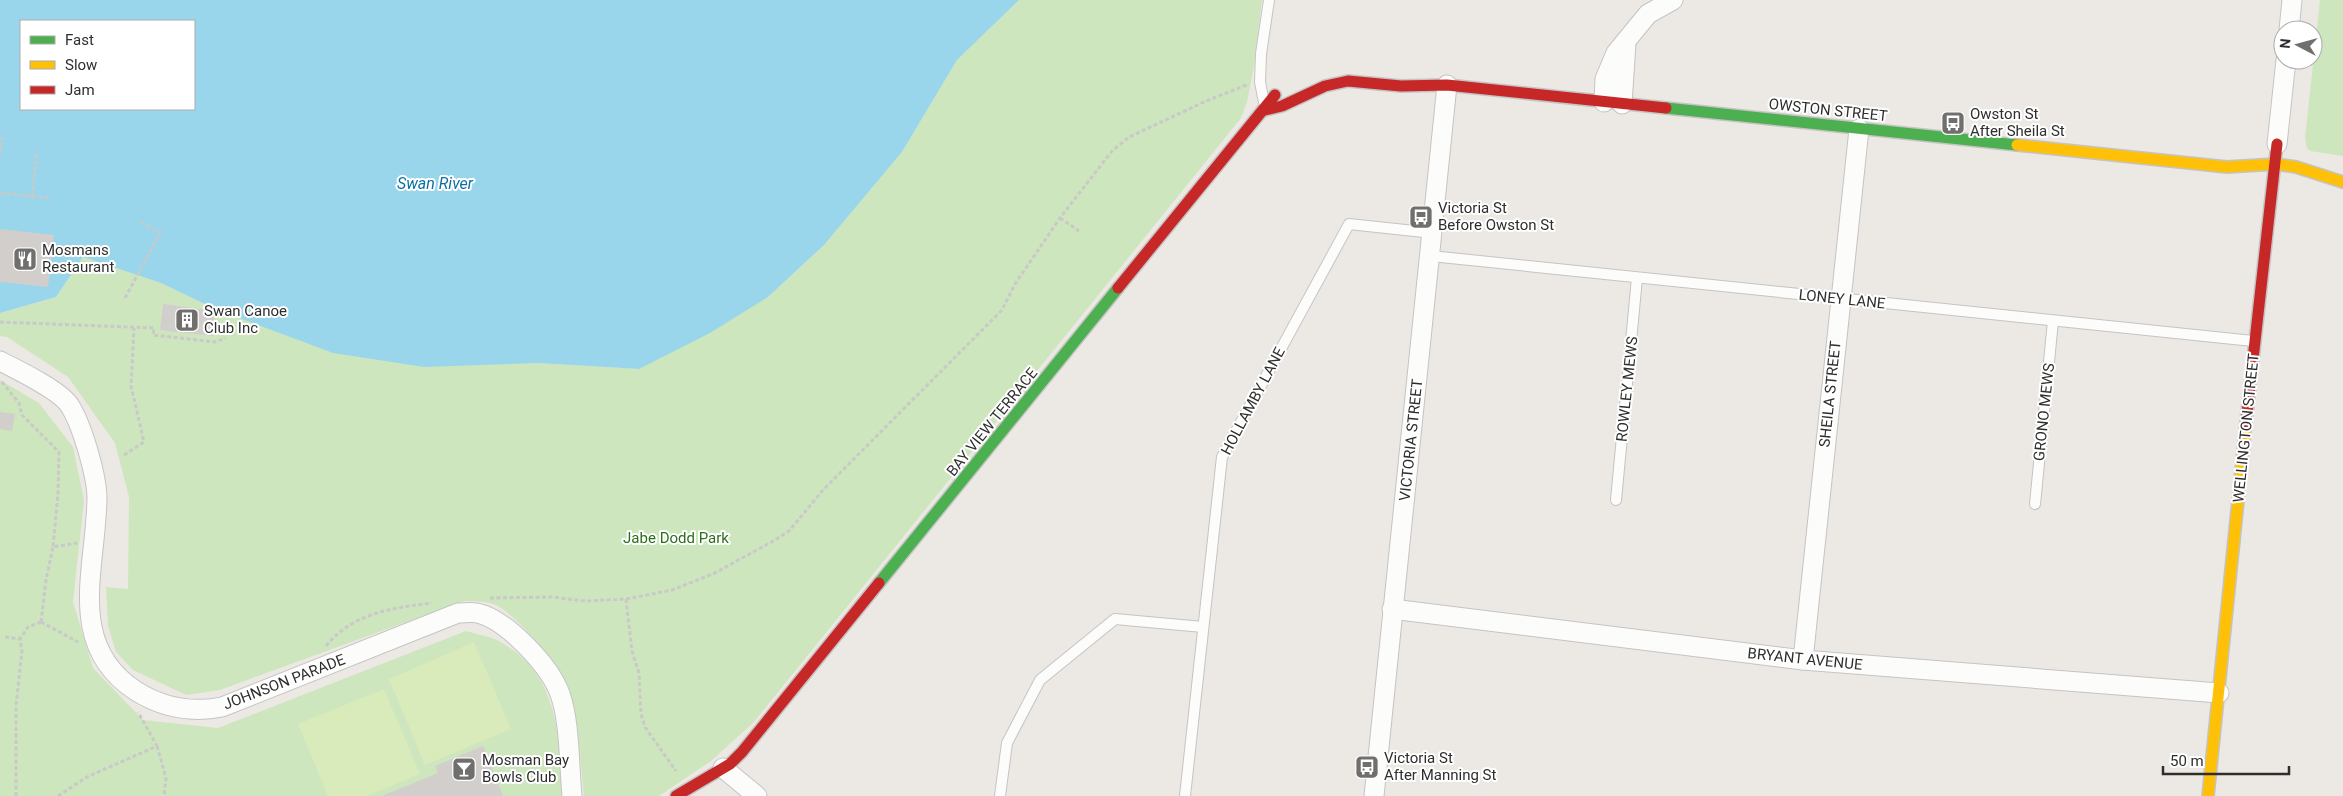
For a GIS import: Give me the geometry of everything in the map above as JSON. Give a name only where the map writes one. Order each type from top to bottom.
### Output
[{"type":"street","points":[[1613,103],[1609,66],[1626,39],[1648,14],[1673,0]]},
{"type":"street","points":[[2290,20],[2292,0]]},
{"type":"street","points":[[1339,70],[1356,70]]},
{"type":"street","name":"WELLINGTON STREET","points":[[2208,796],[2254,342],[2274,184],[2285,70]]},
{"type":"street","name":"OWSTON STREET","points":[[1384,72],[1403,75],[1426,84]]},
{"type":"street","name":"OWSTON STREET","points":[[1265,110],[1282,106],[1313,90],[1348,81],[1401,86],[1447,85],[2227,167],[2276,164],[2296,167],[2343,182]]},
{"type":"street","name":"VICTORIA STREET","points":[[1374,796],[1392,609],[1431,256],[1447,85]]},
{"type":"street","name":"BAY VIEW TERRACE","points":[[676,796],[688,789],[723,777],[1265,110],[1273,97],[1281,91]]},
{"type":"street","name":"SHEILA STREET","points":[[1803,660],[1859,129]]},
{"type":"street","name":"OWSTON STREET","points":[[2227,167],[2254,179],[2287,185]]},
{"type":"street","name":"OWSTON STREET","points":[[2310,185],[2343,182]]},
{"type":"street","name":"JOHNSON PARADE","points":[[0,361],[35,379],[69,404],[92,466],[97,495],[92,540],[89,599],[92,631],[96,647],[125,683],[151,701],[168,707],[204,710],[222,707],[458,613],[477,613],[496,620],[513,634],[540,662],[560,694],[567,740],[572,796]]},
{"type":"street","name":"BRYANT AVENUE","points":[[1392,609],[1803,660],[2219,693]]},
{"type":"street","points":[[723,777],[746,796]]},
{"type":"street","points":[[723,777],[757,796]]},
{"type":"lane","points":[[1265,110],[1260,82],[1261,54],[1269,0]]},
{"type":"lane","name":"HOLLAMBY LANE","points":[[1185,796],[1222,457],[1349,224],[1433,233]]},
{"type":"lane","name":"LONEY LANE","points":[[1431,256],[2254,342]]},
{"type":"lane","name":"ROWLEY MEWS","points":[[1616,500],[1638,278]]},
{"type":"lane","name":"GRONO MEWS","points":[[2035,504],[2053,321]]},
{"type":"lane","points":[[1000,796],[1007,743],[1040,680],[1115,619],[1203,627]]},
{"type":"path","points":[[484,599],[552,597],[585,601],[626,599],[672,590],[713,574],[789,531],[823,490],[1002,310],[1015,284],[1060,218],[1112,152],[1130,137],[1206,101],[1246,84],[1260,82]]},
{"type":"path","points":[[0,153],[2,137]]},
{"type":"path","points":[[32,197],[37,150]]},
{"type":"path","points":[[0,193],[50,198]]},
{"type":"path","points":[[1060,218],[1079,231]]},
{"type":"path","points":[[125,298],[160,232],[139,221]]},
{"type":"path","points":[[0,322],[154,328],[153,335],[215,342],[226,338]]},
{"type":"path","points":[[124,454],[144,442],[130,386],[134,328]]},
{"type":"path","points":[[0,380],[19,403],[22,415],[59,452],[58,494],[53,547],[46,580],[41,622]]},
{"type":"path","points":[[53,547],[92,540]]},
{"type":"path","points":[[626,599],[632,651],[639,673],[641,714],[645,727],[688,789]]},
{"type":"path","points":[[323,650],[337,633],[358,618],[390,608],[436,602]]},
{"type":"path","points":[[16,796],[16,706],[22,651],[20,639],[28,628],[41,622]]},
{"type":"path","points":[[41,622],[82,644]]},
{"type":"path","points":[[4,637],[20,639]]},
{"type":"path","points":[[138,712],[157,746],[166,778],[164,796]]},
{"type":"path","points":[[58,796],[87,777],[157,746]]},
{"type":"green space","name":"Jabe Dodd Park","points":[[1019,0],[1262,0],[1254,66],[1247,102],[1241,118],[754,722],[711,761],[659,796],[584,796],[575,713],[564,677],[538,643],[516,620],[498,606],[486,602],[464,601],[220,690],[186,695],[133,670],[116,652],[108,626],[106,587],[128,589],[129,497],[115,443],[68,377],[7,337],[0,336],[0,313],[56,297],[83,257],[161,283],[213,308],[538,363],[639,369],[768,297],[824,245],[902,152],[957,60]]},
{"type":"green space","points":[[2320,0],[2343,0],[2343,156],[2310,151],[2307,148],[2305,138],[2312,70],[2323,70],[2323,20],[2318,20]]},
{"type":"green space","points":[[0,380],[39,403],[73,447],[84,500],[73,602],[93,668],[143,720],[218,728],[466,631],[499,641],[519,655],[534,671],[545,689],[557,729],[564,796],[0,796]]},
{"type":"green space","points":[[474,642],[511,729],[425,765],[389,679]]},
{"type":"green space","points":[[384,689],[420,774],[367,796],[328,796],[298,724]]},
{"type":"water","name":"Swan River","points":[[0,0],[1019,0],[957,60],[902,152],[824,245],[768,297],[710,333],[639,369],[538,363],[424,367],[333,353],[213,308],[161,283],[83,257],[56,297],[0,313]]},
{"type":"building","name":"Mosmans Restaurant","points":[[0,229],[54,235],[48,287],[0,282]]},
{"type":"building","name":"Swan Canoe Club Inc","points":[[163,304],[215,311],[213,336],[160,330]]},
{"type":"building","points":[[0,412],[15,414],[12,431],[0,429]]},
{"type":"building","name":"Mosman Bay Bowls Club","points":[[483,746],[503,796],[382,796],[438,773],[435,766]]},
{"type":"traffic: fast","points":[[1666,108],[2017,145]]},
{"type":"traffic: fast","points":[[879,583],[1118,288]]},
{"type":"traffic: slow","points":[[2017,145],[2227,167],[2276,164],[2296,167],[2343,182]]},
{"type":"traffic: slow","points":[[2208,796],[2246,422]]},
{"type":"traffic: jam","points":[[1265,110],[1282,106],[1325,86],[1348,81],[1401,86],[1447,85],[1666,108]]},
{"type":"traffic: jam","points":[[1118,288],[1275,95]]},
{"type":"traffic: jam","points":[[2246,422],[2277,144]]},
{"type":"traffic: jam","points":[[676,796],[730,764],[742,752],[879,583]]},
{"type":"place","name":"Owston St After Sheila St","points":[[1953,123]]},
{"type":"place","name":"Victoria St Before Owston St","points":[[1421,217]]},
{"type":"place","name":"Mosmans Restaurant","points":[[25,259]]},
{"type":"place","name":"Swan Canoe Club Inc","points":[[187,320]]},
{"type":"place","name":"Victoria St After Manning St","points":[[1367,767]]},
{"type":"place","name":"Mosman Bay Bowls Club","points":[[464,769]]}]
